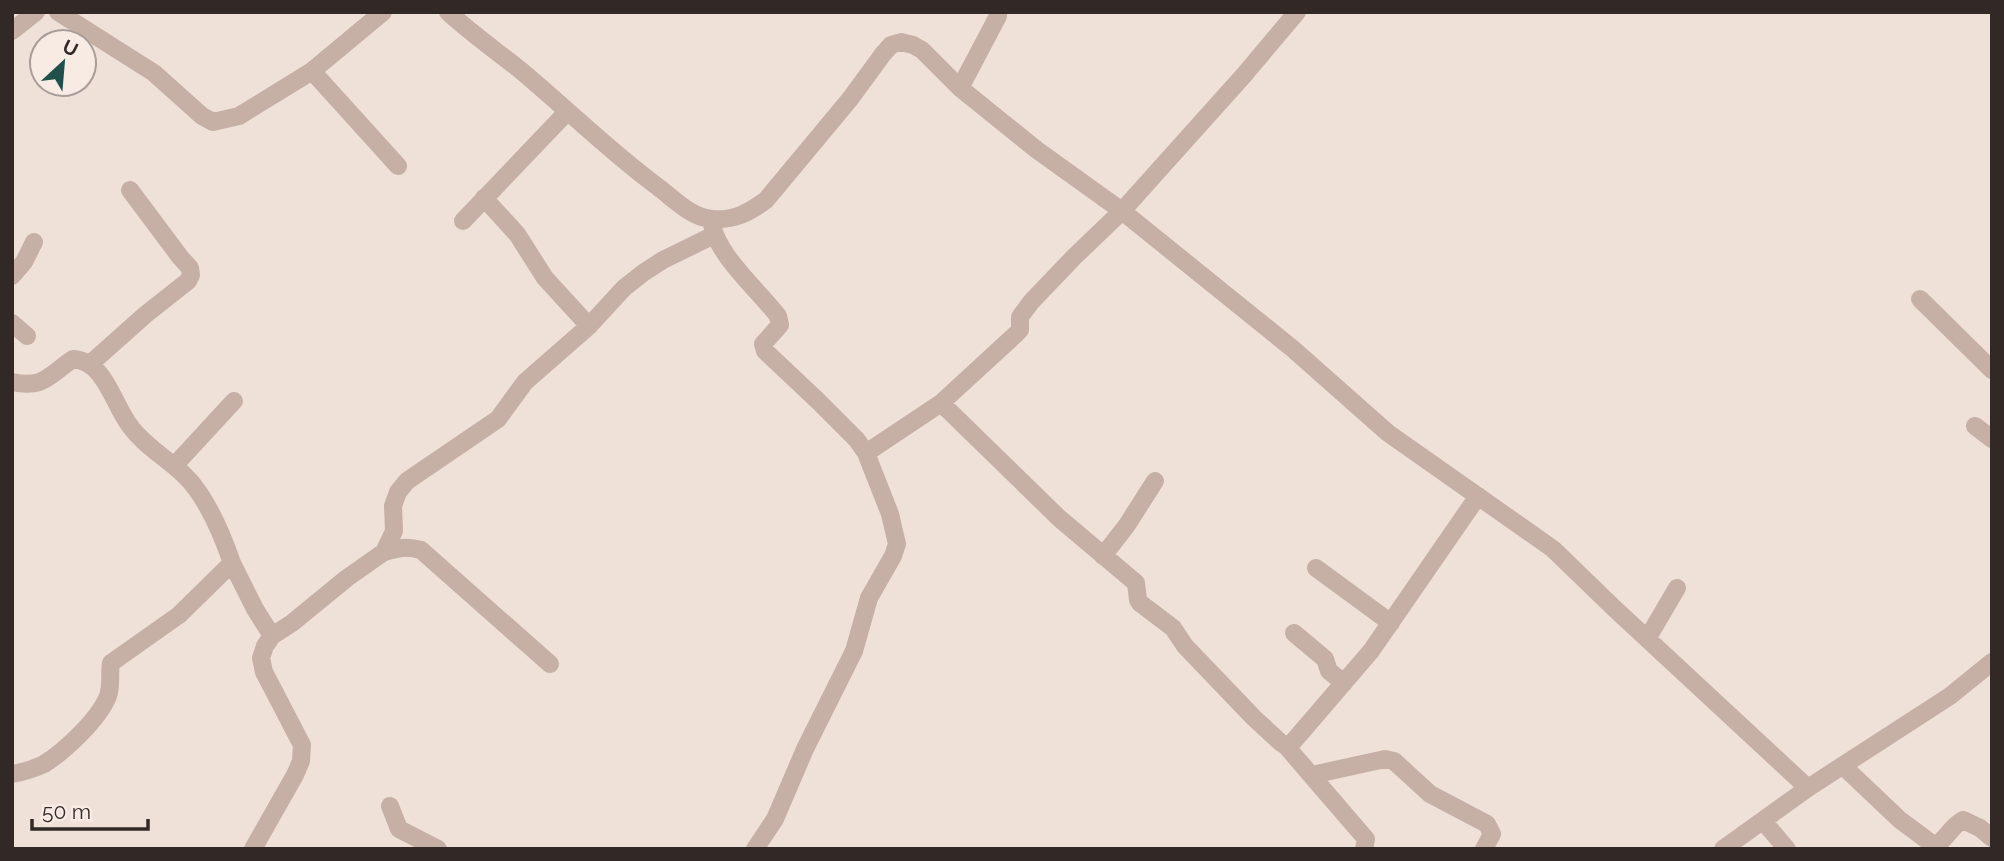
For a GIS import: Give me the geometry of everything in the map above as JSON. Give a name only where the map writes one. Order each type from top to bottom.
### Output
[{"type":"street","points":[[12,31],[36,12]]},
{"type":"street","points":[[58,12],[147,69],[202,116],[213,122],[239,116],[312,71],[383,12]]},
{"type":"street","points":[[448,12],[473,35],[519,69],[621,160],[712,227],[725,253],[778,316],[780,325],[763,344],[765,351],[857,440],[866,453],[890,514],[897,544],[893,556],[869,598],[854,651],[805,749],[775,819],[755,849]]},
{"type":"street","points":[[866,453],[941,403],[1020,330],[1020,317],[1031,302],[1122,211],[1297,12]]},
{"type":"street","points":[[960,88],[998,16]]},
{"type":"street","points":[[384,552],[394,531],[393,506],[398,492],[407,481],[498,419],[525,382],[589,326],[624,288],[643,273],[712,227],[752,211],[766,200],[850,99],[883,54],[891,46],[901,42],[922,50],[960,88],[1037,150],[1122,211],[1293,349],[1388,433],[1553,549],[1808,788]]},
{"type":"street","points":[[312,71],[398,166]]},
{"type":"street","points":[[463,221],[567,112]]},
{"type":"street","points":[[90,364],[188,281],[191,275],[187,264],[130,190]]},
{"type":"street","points":[[484,198],[509,224],[545,278],[589,326]]},
{"type":"street","points":[[12,276],[24,262],[34,242]]},
{"type":"street","points":[[1920,299],[1992,370]]},
{"type":"street","points":[[12,323],[27,336]]},
{"type":"street","points":[[12,382],[30,385],[40,383],[73,359],[82,359],[90,364],[102,377],[131,428],[195,486],[209,508],[255,609],[272,636]]},
{"type":"street","points":[[174,466],[234,401]]},
{"type":"street","points":[[941,403],[1059,518],[1136,583],[1140,603],[1173,628],[1185,646],[1254,718],[1286,746],[1366,839],[1364,849]]},
{"type":"street","points":[[1975,426],[1992,439]]},
{"type":"street","points":[[1103,556],[1155,481]]},
{"type":"street","points":[[1286,746],[1291,744],[1371,651],[1478,496]]},
{"type":"street","points":[[253,849],[295,775],[301,761],[302,745],[264,672],[261,658],[265,646],[272,636],[384,552],[409,547],[421,550],[550,664]]},
{"type":"street","points":[[12,774],[43,765],[78,736],[107,697],[111,682],[111,663],[179,615],[232,563]]},
{"type":"street","points":[[1316,568],[1391,623]]},
{"type":"street","points":[[1647,639],[1677,587]]},
{"type":"street","points":[[1294,633],[1325,659],[1329,671],[1344,683]]},
{"type":"street","points":[[1723,849],[1808,788],[1950,696],[1990,666]]},
{"type":"street","points":[[1312,775],[1385,759],[1394,761],[1430,793],[1487,824],[1492,834],[1484,849]]},
{"type":"street","points":[[1843,766],[1900,820],[1935,846],[1964,820],[1992,838]]},
{"type":"street","points":[[390,806],[398,829],[438,849]]},
{"type":"street","points":[[1763,821],[1787,849]]}]
